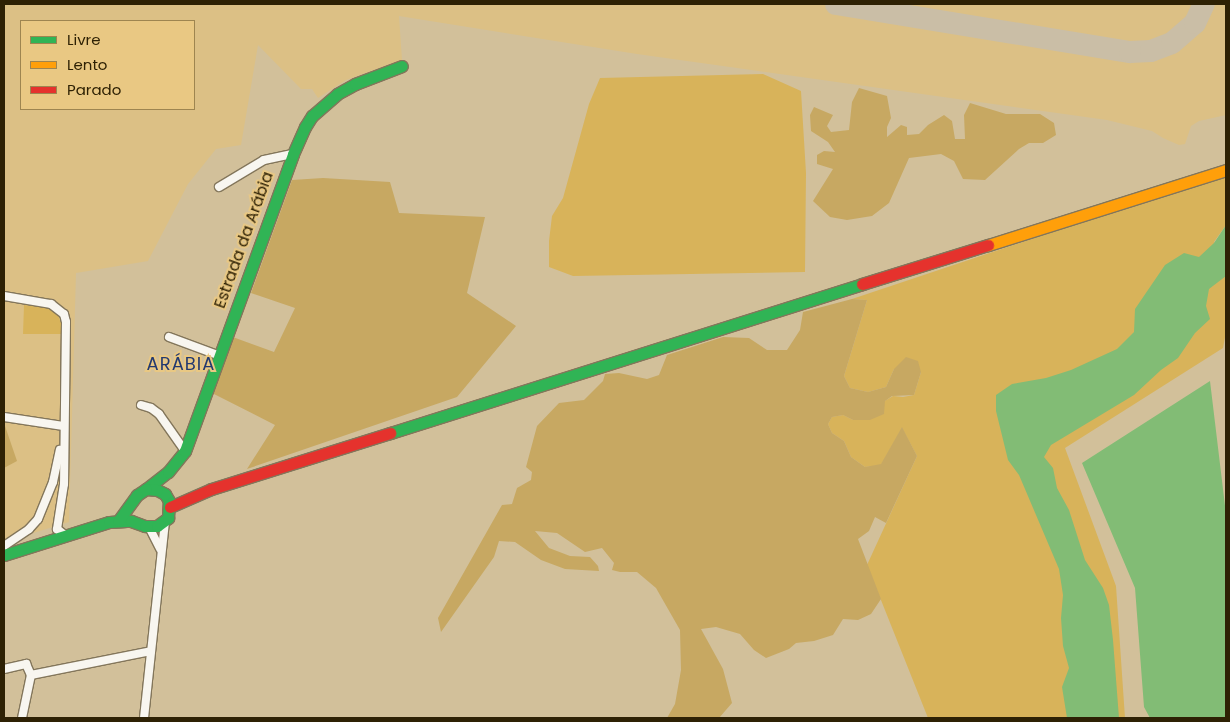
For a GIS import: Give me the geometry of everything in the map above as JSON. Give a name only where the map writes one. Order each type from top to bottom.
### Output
[{"type":"street","name":"Estrada da Arábia","points":[[146,489],[168,472],[185,451],[293,154],[312,116],[337,94],[355,84],[402,66]]},
{"type":"street","points":[[219,187],[264,160],[293,154]]},
{"type":"street","points":[[118,521],[132,504],[137,494],[146,489],[167,498],[211,490],[1226,170]]},
{"type":"street","points":[[4,296],[52,304],[64,314],[67,331],[63,426],[64,484],[57,529],[66,536]]},
{"type":"street","points":[[169,337],[220,356]]},
{"type":"street","points":[[141,406],[151,408],[159,414],[185,451]]},
{"type":"street","points":[[4,417],[63,426]]},
{"type":"street","points":[[4,546],[29,529],[38,519],[53,482],[63,438]]},
{"type":"street","points":[[144,718],[160,549],[165,522],[168,472]]},
{"type":"street","points":[[132,504],[132,513],[145,526],[160,549]]},
{"type":"street","points":[[4,556],[118,521],[131,521],[145,526],[157,526],[165,522]]},
{"type":"street","points":[[31,675],[151,651]]},
{"type":"street","points":[[4,669],[26,664],[31,675],[22,718]]},
{"type":"shaded area","points":[[4,4],[1226,4],[1226,115],[1199,121],[1191,126],[1185,144],[1179,145],[1152,131],[1107,120],[637,54],[399,16],[402,60],[346,80],[318,98],[312,89],[301,89],[258,45],[241,145],[216,149],[188,184],[148,261],[76,273],[69,522],[4,542]]},
{"type":"shaded area","points":[[763,74],[801,91],[806,173],[805,272],[573,276],[549,267],[549,241],[552,216],[563,198],[589,104],[600,78]]},
{"type":"shaded area","points":[[859,88],[887,96],[891,118],[887,127],[887,137],[901,125],[907,127],[907,135],[919,134],[928,125],[944,115],[952,121],[955,139],[965,139],[964,115],[970,103],[1006,114],[1040,114],[1054,123],[1056,135],[1043,143],[1029,143],[1019,149],[985,180],[963,179],[954,161],[941,154],[909,158],[889,203],[872,216],[847,220],[830,217],[813,201],[833,169],[817,164],[817,155],[824,151],[835,152],[828,142],[811,131],[810,115],[814,107],[833,115],[827,126],[831,132],[849,130],[852,102]]},
{"type":"shaded area","points":[[1226,174],[1226,225],[1214,242],[1226,253],[1226,332],[1223,348],[1065,448],[1116,586],[1125,718],[928,718],[867,565],[917,456],[902,428],[881,465],[865,467],[851,457],[844,441],[832,433],[828,424],[832,417],[843,415],[853,420],[893,396],[914,395],[921,372],[894,369],[886,387],[868,392],[850,388],[844,376],[867,300],[852,299]]},
{"type":"shaded area","points":[[323,178],[390,182],[399,213],[485,217],[467,293],[516,326],[457,397],[247,469],[275,425],[210,392],[230,336],[274,352],[295,308],[251,293],[292,180]]},
{"type":"shaded area","points":[[1226,225],[1226,276],[1209,289],[1206,306],[1210,319],[1195,333],[1178,358],[1161,370],[1134,395],[1051,445],[1044,457],[1053,468],[1057,488],[1069,510],[1085,560],[1103,588],[1109,605],[1113,640],[1119,718],[1067,718],[1062,687],[1069,668],[1063,646],[1061,618],[1063,595],[1059,569],[1019,475],[1008,460],[996,411],[996,395],[1012,384],[1046,378],[1071,370],[1117,349],[1134,332],[1135,309],[1165,265],[1184,253],[1199,257],[1214,243]]},
{"type":"shaded area","points":[[852,299],[867,300],[844,376],[850,388],[868,392],[886,387],[894,369],[906,357],[918,361],[921,372],[914,395],[892,396],[885,401],[884,414],[870,420],[853,420],[843,415],[832,417],[828,424],[832,433],[844,441],[851,457],[865,467],[881,464],[902,427],[917,456],[886,523],[875,517],[869,531],[858,539],[881,599],[871,614],[858,620],[843,619],[833,635],[814,641],[796,643],[789,649],[766,658],[754,650],[740,634],[716,627],[701,629],[723,669],[732,703],[719,718],[667,718],[675,704],[681,670],[680,630],[656,588],[637,572],[612,570],[614,563],[602,548],[585,552],[557,533],[535,531],[549,548],[570,556],[590,557],[598,566],[599,571],[565,569],[541,560],[515,542],[499,541],[494,557],[441,632],[438,618],[502,505],[512,504],[517,488],[531,480],[532,472],[526,467],[537,426],[559,403],[584,400],[603,381],[605,374],[619,373],[647,379],[659,375],[667,355],[723,337],[749,338],[767,350],[787,350],[800,330],[803,312]]},
{"type":"shaded area","points":[[24,305],[47,308],[57,313],[61,323],[61,334],[23,334]]},
{"type":"shaded area","points":[[1210,381],[1226,514],[1226,718],[1150,718],[1144,707],[1135,588],[1082,463]]},
{"type":"shaded area","points":[[4,423],[17,461],[4,468]]},
{"type":"taxiway","points":[[836,4],[1130,52],[1151,51],[1172,43],[1195,23],[1204,4]]},
{"type":"traffic: fast","points":[[146,489],[168,472],[185,451],[293,154],[305,127],[312,116],[337,94],[355,84],[402,66]]},
{"type":"traffic: fast","points":[[390,433],[862,284]]},
{"type":"traffic: fast","points":[[4,555],[109,522],[131,521],[145,526],[157,526],[168,518],[169,501],[165,494],[157,490],[146,489],[137,495],[118,521]]},
{"type":"traffic: slow","points":[[988,245],[1226,170]]},
{"type":"traffic: jam","points":[[862,284],[988,245]]},
{"type":"traffic: jam","points":[[170,507],[211,489],[390,433]]},
{"type":"district","name":"ARÁBIA","points":[[181,364]]}]
